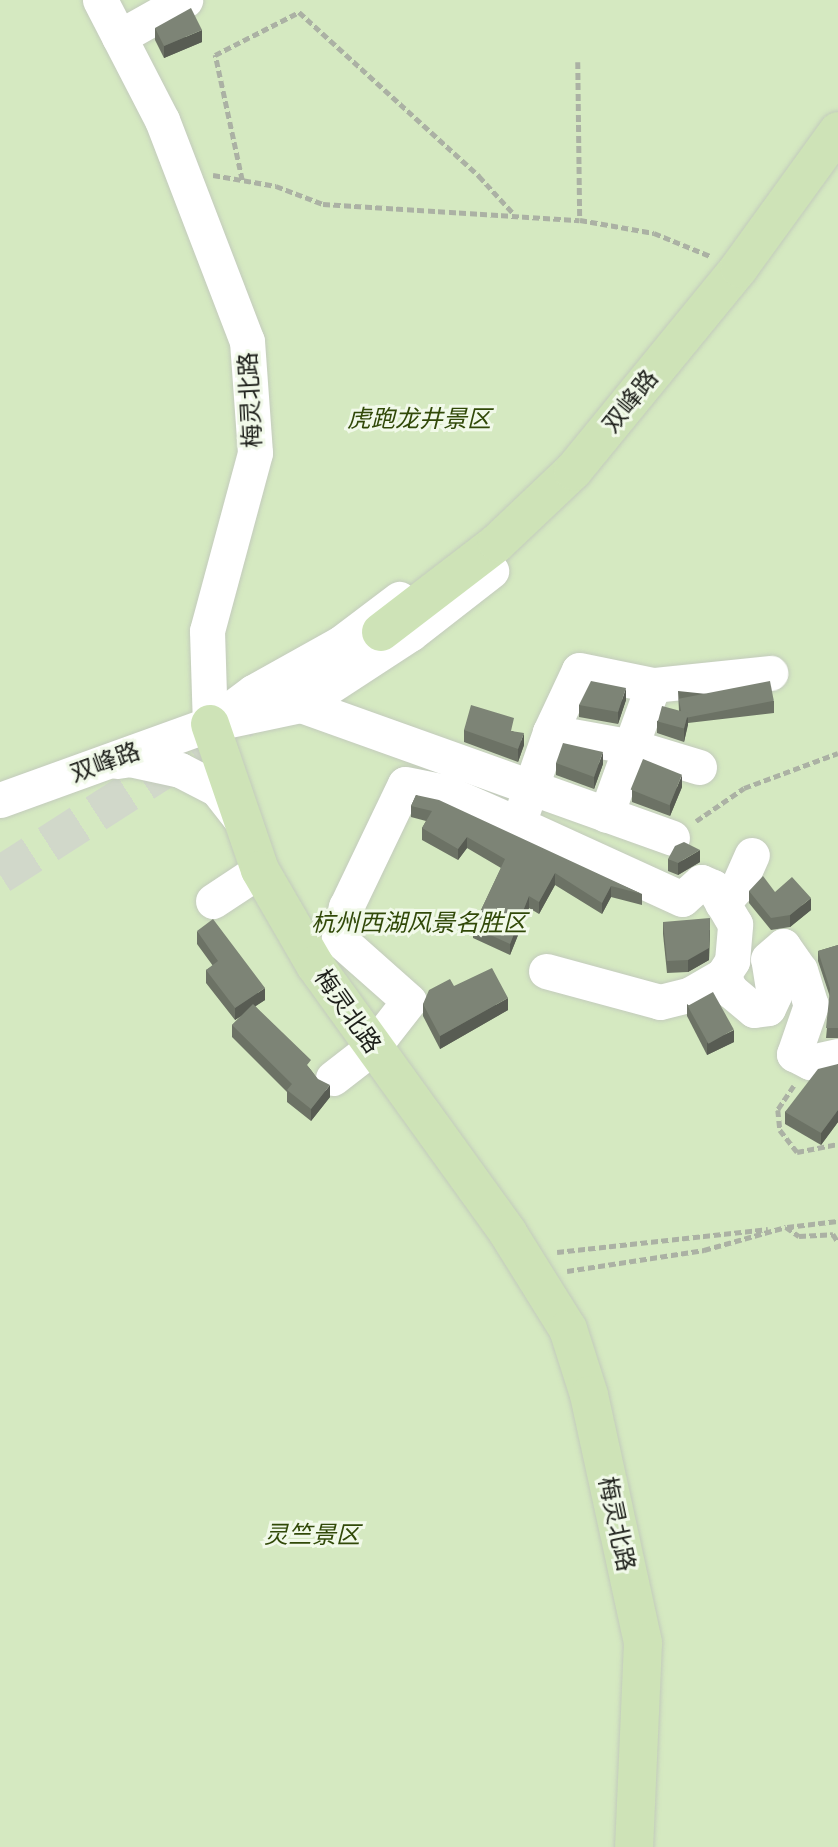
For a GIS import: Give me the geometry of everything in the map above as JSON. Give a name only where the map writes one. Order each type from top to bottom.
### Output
[{"type":"main road","name":"双峰路","points":[[381,632],[497,543],[573,471],[739,268],[838,131]]},
{"type":"main road","name":"梅灵北路","points":[[210,724],[260,870],[315,965],[373,1047],[543,1264],[568,1329],[589,1395],[643,1643],[634,1847]]},
{"type":"street","name":"梅灵北路","points":[[100,0],[162,120],[247,341],[255,453],[207,631],[210,724]]},
{"type":"street","points":[[120,37],[185,0]]},
{"type":"street","points":[[210,724],[253,692],[341,643],[456,556],[650,375]]},
{"type":"street","points":[[210,724],[301,705],[410,634],[495,568],[569,498],[612,442],[650,375]]},
{"type":"street","points":[[518,824],[533,790],[550,732],[579,670],[653,685],[770,673]]},
{"type":"street","points":[[606,815],[633,747],[653,685]]},
{"type":"street","points":[[301,705],[672,838]]},
{"type":"street","name":"双峰路","points":[[0,800],[210,724]]},
{"type":"street","points":[[550,732],[633,747],[699,767]]},
{"type":"street","points":[[82,769],[130,759],[180,770],[217,789],[243,823]]},
{"type":"street","points":[[333,1078],[373,1047],[409,1001],[339,939],[346,907],[405,784],[445,792],[682,899],[701,882],[713,887],[735,924],[732,961],[723,975],[689,995],[660,1002],[546,971]]},
{"type":"street","points":[[722,903],[738,886],[752,855]]},
{"type":"street","points":[[213,901],[260,870]]},
{"type":"street","points":[[723,975],[730,990],[754,1010],[768,1008],[774,995],[768,960],[783,946],[800,970],[811,1005],[794,1054],[824,1059]]},
{"type":"path","points":[[242,180],[215,55],[299,12],[479,176],[514,214]]},
{"type":"path","points":[[578,62],[580,219]]},
{"type":"path","points":[[181,170],[276,186],[323,204],[580,219],[654,233],[739,268]]},
{"type":"path","points":[[672,838],[744,788],[838,753]]},
{"type":"path","points":[[824,1059],[778,1110],[780,1130],[797,1152],[838,1144]]},
{"type":"path","points":[[543,1264],[838,1221]]},
{"type":"path","points":[[786,1227],[799,1236],[834,1234],[838,1242]]},
{"type":"path","points":[[543,1264],[704,1250],[779,1228]]},
{"type":"green space","name":"虎跑龙井景区","points":[[0,0],[838,0],[838,1847],[0,1847]]},
{"type":"building","points":[[191,8],[202,30],[164,46],[155,28]]},
{"type":"building","points":[[591,681],[626,688],[618,712],[579,705]]},
{"type":"building","points":[[770,681],[774,701],[683,718],[679,699]]},
{"type":"building","points":[[471,705],[514,718],[511,731],[524,733],[518,749],[464,730]]},
{"type":"building","points":[[662,706],[688,713],[684,728],[658,721]]},
{"type":"building","points":[[563,743],[603,752],[594,777],[556,763]]},
{"type":"building","points":[[643,759],[682,775],[670,805],[631,790]]},
{"type":"building","points":[[416,795],[439,800],[642,894],[611,886],[602,903],[555,873],[539,902],[529,896],[510,944],[473,927],[505,859],[467,837],[458,849],[422,828],[432,811],[411,806]]},
{"type":"building","points":[[684,842],[700,850],[678,863],[668,859],[675,846]]},
{"type":"building","points":[[763,876],[775,892],[792,877],[811,898],[790,915],[771,918],[749,891]]},
{"type":"building","points":[[710,918],[709,948],[688,960],[667,961],[663,922]]},
{"type":"building","points":[[213,919],[265,988],[235,1008],[206,970],[218,961],[197,931]]},
{"type":"building","points":[[838,945],[838,1028],[826,1028],[830,989],[818,951]]},
{"type":"building","points":[[492,968],[508,998],[440,1036],[423,1004],[429,990],[450,979],[454,986]]},
{"type":"building","points":[[713,992],[734,1030],[708,1044],[688,1006]]},
{"type":"building","points":[[253,1004],[311,1060],[307,1065],[318,1079],[330,1085],[311,1109],[287,1090],[292,1084],[232,1025]]},
{"type":"building","points":[[838,1064],[838,1110],[821,1133],[785,1112],[818,1069]]},
{"type":"tunnel","points":[[0,875],[243,719]]},
{"type":"park label","name":"杭州西湖风景名胜区","points":[[419,923]]},
{"type":"park label","name":"灵竺景区","points":[[312,1535]]}]
